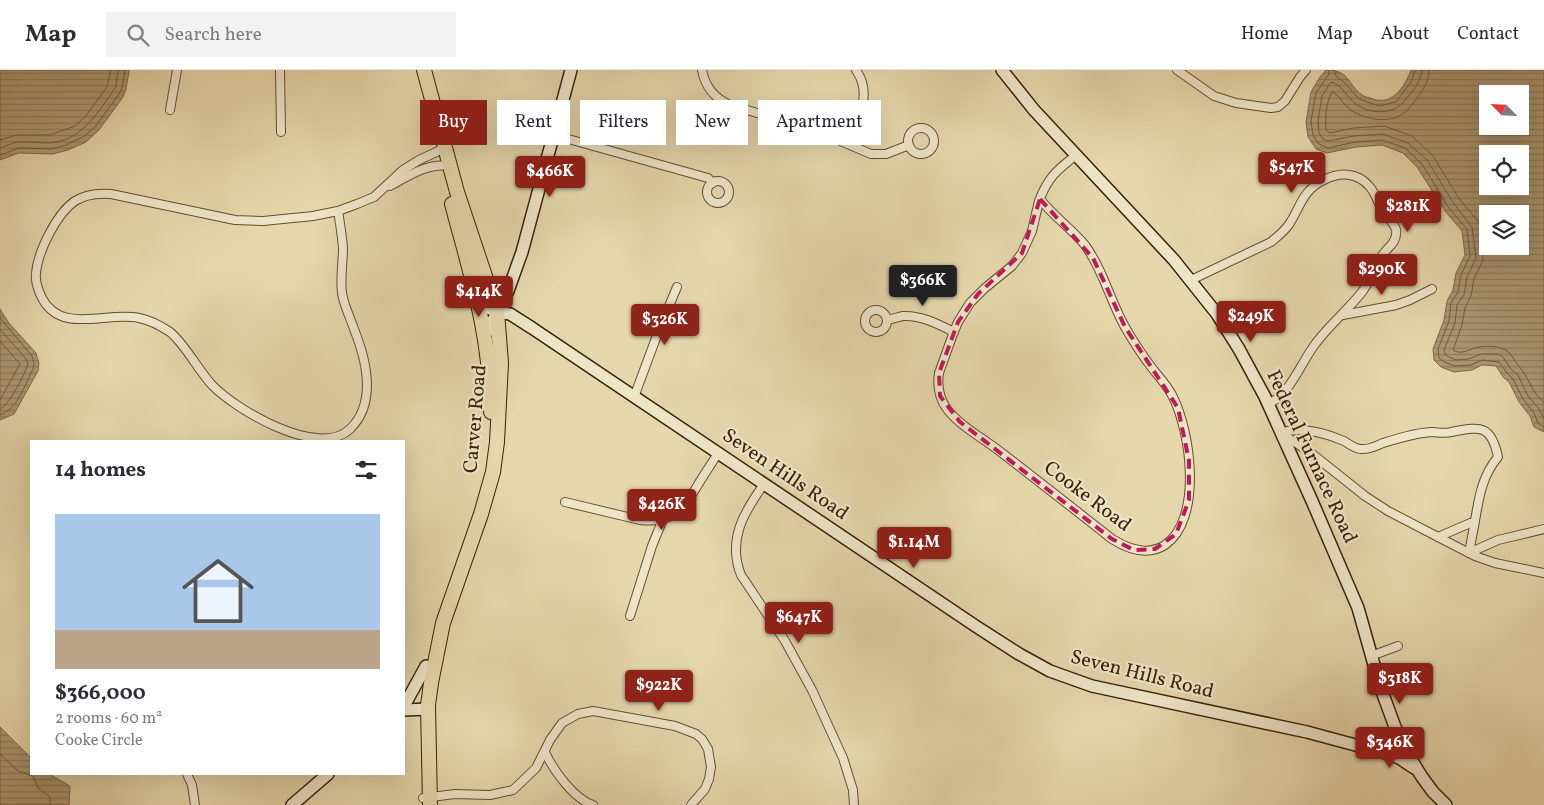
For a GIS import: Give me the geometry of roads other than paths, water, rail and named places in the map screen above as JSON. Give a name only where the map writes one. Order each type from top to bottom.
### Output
[{"type":"highway","points":[[416,70],[443,158]]},
{"type":"highway","points":[[424,70],[443,158]]},
{"type":"highway","name":"Carver Road","points":[[426,802],[426,666],[436,621],[475,509],[487,458],[491,426],[491,395],[485,336],[478,299],[443,158]]},
{"type":"highway","name":"Carver Road","points":[[425,709],[441,631],[454,588],[481,514],[494,463],[501,374],[501,343],[497,312],[443,158]]},
{"type":"street","points":[[170,110],[177,70]]},
{"type":"street","points":[[280,70],[281,132]]},
{"type":"street","points":[[563,100],[571,70]]},
{"type":"street","points":[[702,70],[708,88],[723,102],[730,106],[758,114]]},
{"type":"street","points":[[856,70],[860,75],[864,89],[863,100]]},
{"type":"street","name":"Federal Furnace Road","points":[[1002,70],[1034,110],[1191,280],[1217,314],[1239,349],[1268,404],[1358,608],[1387,707],[1399,737],[1418,770],[1446,805]]},
{"type":"street","points":[[1177,70],[1214,96],[1236,103],[1271,108],[1278,107],[1285,101],[1306,70]]},
{"type":"street","points":[[570,139],[708,178],[712,183]]},
{"type":"street","points":[[485,336],[508,291],[522,252],[551,145]]},
{"type":"street","points":[[849,145],[866,153],[876,155],[890,153],[909,145]]},
{"type":"street","name":"Cooke Road","points":[[1040,199],[1049,210],[1076,234],[1093,258],[1125,327],[1147,361],[1168,388],[1178,408],[1187,447],[1189,500],[1180,528],[1172,539],[1161,547],[1148,551],[1134,550],[1120,544],[960,422],[942,401],[938,386],[939,373],[954,332],[964,312],[978,294],[1012,266],[1022,253],[1032,231],[1040,199],[1046,185],[1054,173],[1076,155]]},
{"type":"street","points":[[338,211],[343,250],[341,277],[343,300],[362,351],[367,382],[365,400],[360,415],[344,438],[310,436],[284,430],[238,406],[224,396],[203,374],[174,336],[146,320],[134,317],[78,320],[63,317],[50,309],[38,290],[37,266],[42,250],[57,221],[70,205],[80,198],[91,195],[111,194],[215,217],[244,221],[298,218],[338,211],[374,197],[403,170],[419,160],[443,158]]},
{"type":"street","points":[[381,190],[443,158]]},
{"type":"street","points":[[1191,280],[1271,242],[1289,225],[1308,191],[1325,179],[1334,176],[1350,174],[1363,180],[1370,187],[1394,225],[1397,234],[1395,240],[1383,255],[1364,290],[1341,316],[1331,324],[1315,344],[1277,400],[1268,404]]},
{"type":"street","points":[[634,397],[677,287]]},
{"type":"street","points":[[1341,316],[1396,305],[1432,289]]},
{"type":"street","name":"Seven Hills Road","points":[[478,299],[488,308],[510,314],[1019,654],[1050,671],[1092,686],[1373,748],[1399,758],[1418,770]]},
{"type":"street","points":[[887,320],[904,316],[917,317],[931,321],[954,332]]},
{"type":"street","points":[[1281,433],[1291,429],[1328,435],[1360,449],[1371,448],[1402,437],[1432,432],[1448,433],[1466,429],[1482,429],[1491,435],[1498,457],[1490,466],[1483,480],[1468,553]]},
{"type":"street","points":[[1281,433],[1311,453],[1380,506],[1468,553],[1495,563],[1544,573]]},
{"type":"street","points":[[566,502],[640,520],[652,521],[673,516],[688,502],[718,453]]},
{"type":"street","points":[[764,484],[752,500],[742,522],[736,546],[737,566],[785,641],[812,690],[843,758],[853,790],[854,805]]},
{"type":"street","points":[[630,616],[652,546],[663,519]]},
{"type":"street","points":[[1438,537],[1475,521]]},
{"type":"street","points":[[1468,553],[1498,540],[1544,529]]},
{"type":"street","points":[[1371,656],[1398,646]]},
{"type":"street","points":[[405,706],[426,666]]},
{"type":"street","points":[[405,708],[425,709]]},
{"type":"street","points":[[426,802],[455,794],[490,795],[513,790],[536,768],[550,740],[562,723],[586,711],[675,726],[696,734],[708,749],[711,767],[705,790],[691,805]]},
{"type":"street","points":[[1373,748],[1399,737]]},
{"type":"street","points":[[545,752],[551,765],[569,787],[593,805]]},
{"type":"street","points":[[187,775],[192,785],[194,805]]},
{"type":"street","points":[[292,805],[323,775]]},
{"type":"water","points":[[0,70],[129,70],[129,72],[123,97],[99,130],[86,142],[53,154],[19,153],[0,160]]},
{"type":"water","points":[[1326,70],[1340,72],[1362,95],[1369,98],[1387,100],[1402,88],[1411,70],[1544,70],[1544,432],[1534,427],[1530,416],[1519,402],[1509,382],[1503,377],[1496,366],[1482,365],[1472,370],[1454,372],[1441,367],[1434,360],[1433,349],[1444,320],[1447,301],[1453,290],[1456,273],[1465,255],[1462,231],[1445,211],[1417,167],[1403,153],[1382,145],[1356,147],[1327,153],[1316,149],[1308,137],[1306,122],[1311,92]]},
{"type":"water","points":[[0,309],[8,322],[36,353],[39,363],[38,371],[14,414],[0,420]]},
{"type":"water","points":[[0,727],[30,757],[30,775],[51,775],[70,786],[69,805],[0,805]]}]
